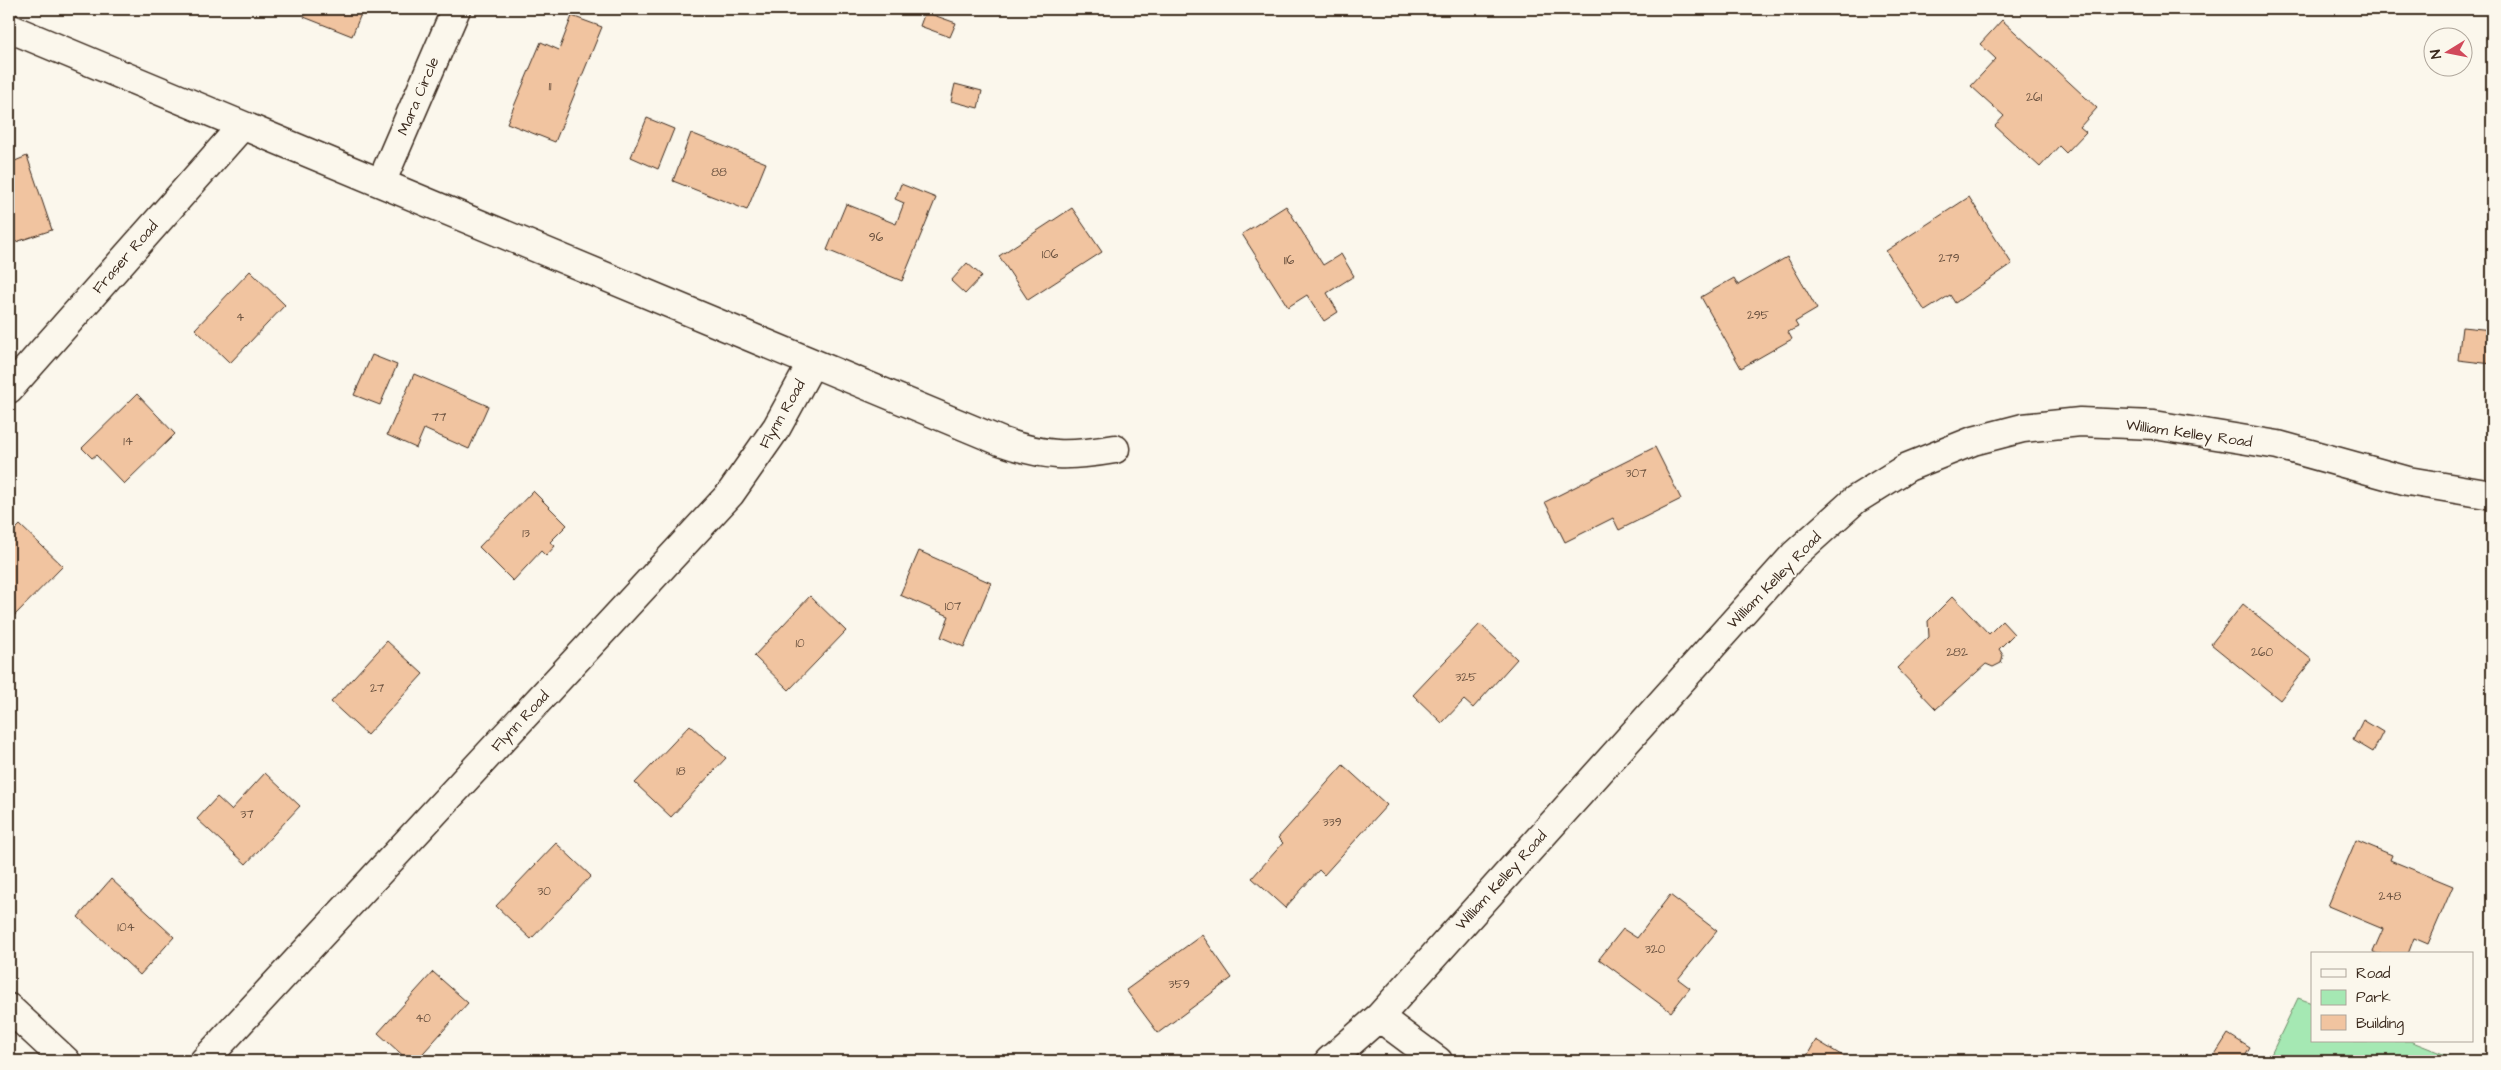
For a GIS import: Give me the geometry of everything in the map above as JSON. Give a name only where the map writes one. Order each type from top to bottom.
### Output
[{"type":"street","name":"Mara Circle","points":[[381,183],[456,9]]},
{"type":"street","points":[[9,28],[1000,441],[1031,452],[1059,456],[1115,449]]},
{"type":"street","name":"Fraser Road","points":[[9,389],[242,126]]},
{"type":"street","name":"Flynn Road","points":[[204,1061],[730,494],[777,427],[812,363]]},
{"type":"street","name":"William Kelley Road","points":[[1329,1061],[1379,1017],[1794,555],[1855,500],[1908,467],[1973,441],[2023,428],[2080,422],[2132,423],[2278,445],[2408,481],[2492,495]]},
{"type":"street","points":[[9,1008],[66,1061]]},
{"type":"street","points":[[1379,1017],[1438,1061]]},
{"type":"green space","points":[[2298,998],[2311,1003],[2311,1042],[2413,1042],[2461,1061],[2268,1061]]},
{"type":"building","points":[[308,9],[363,9],[352,36],[304,17]]},
{"type":"building","points":[[925,12],[956,23],[950,37],[920,26]]},
{"type":"building","points":[[572,16],[602,27],[555,142],[507,123],[541,42],[559,50]]},
{"type":"building","points":[[2002,20],[2097,108],[2080,127],[2086,132],[2066,153],[2059,146],[2040,167],[1995,126],[2004,116],[1971,86],[1996,59],[1980,44]]},
{"type":"building","points":[[955,84],[982,91],[978,108],[951,101]]},
{"type":"building","points":[[647,118],[674,129],[658,169],[631,157]]},
{"type":"building","points":[[691,133],[766,163],[747,210],[673,181]]},
{"type":"building","points":[[27,156],[52,230],[10,244],[9,158],[15,161]]},
{"type":"building","points":[[901,184],[936,198],[902,281],[827,250],[846,204],[896,224],[904,203],[895,199]]},
{"type":"building","points":[[1969,197],[2012,264],[1955,303],[1950,295],[1925,311],[1886,251]]},
{"type":"building","points":[[1286,206],[1323,265],[1341,254],[1354,276],[1327,293],[1338,312],[1324,321],[1307,295],[1288,307],[1242,234]]},
{"type":"building","points":[[1072,208],[1102,252],[1028,300],[999,256]]},
{"type":"building","points":[[1787,257],[1817,309],[1795,322],[1798,327],[1788,332],[1792,339],[1741,368],[1701,297],[1734,278],[1738,285]]},
{"type":"building","points":[[967,263],[982,276],[965,294],[951,281]]},
{"type":"building","points":[[250,271],[285,305],[230,363],[195,329]]},
{"type":"building","points":[[2462,327],[2492,330],[2492,364],[2458,360]]},
{"type":"building","points":[[372,355],[397,365],[380,405],[354,395]]},
{"type":"building","points":[[414,374],[488,406],[469,449],[424,429],[416,448],[387,435]]},
{"type":"building","points":[[137,394],[175,434],[124,484],[96,455],[92,458],[82,448]]},
{"type":"building","points":[[1655,447],[1681,499],[1619,530],[1613,518],[1565,542],[1545,502]]},
{"type":"building","points":[[533,491],[567,525],[550,542],[555,546],[546,556],[541,551],[513,581],[479,547]]},
{"type":"building","points":[[20,525],[63,566],[14,616],[9,611],[9,536]]},
{"type":"building","points":[[919,551],[991,583],[964,647],[941,637],[949,616],[900,595]]},
{"type":"building","points":[[810,596],[846,631],[789,690],[754,656]]},
{"type":"building","points":[[1953,596],[1989,634],[2002,621],[2014,634],[1999,649],[2003,655],[2001,663],[1993,667],[1986,664],[1936,709],[1897,668],[1929,637],[1928,621]]},
{"type":"building","points":[[2243,604],[2312,660],[2280,700],[2211,644]]},
{"type":"building","points":[[1480,624],[1517,659],[1473,708],[1464,700],[1442,723],[1413,695]]},
{"type":"building","points":[[387,641],[423,674],[367,735],[331,702]]},
{"type":"building","points":[[2363,720],[2383,732],[2373,752],[2353,740]]},
{"type":"building","points":[[690,725],[726,758],[671,817],[635,783]]},
{"type":"building","points":[[1343,765],[1387,805],[1324,875],[1319,870],[1285,908],[1252,878],[1283,843],[1278,838]]},
{"type":"building","points":[[265,773],[300,806],[246,864],[197,819],[217,797],[231,810]]},
{"type":"building","points":[[2356,840],[2392,855],[2390,860],[2453,886],[2428,944],[2414,938],[2409,952],[2373,952],[2383,929],[2328,906]]},
{"type":"building","points":[[556,843],[591,876],[531,939],[496,906]]},
{"type":"building","points":[[111,879],[174,937],[140,975],[78,917]]},
{"type":"building","points":[[1670,895],[1717,931],[1678,979],[1690,988],[1671,1012],[1599,959],[1623,929],[1637,938]]},
{"type":"building","points":[[1202,935],[1232,978],[1158,1033],[1126,990]]},
{"type":"building","points":[[433,972],[468,1003],[416,1061],[409,1061],[378,1033]]},
{"type":"building","points":[[2228,1034],[2250,1048],[2242,1061],[2222,1061],[2214,1056]]},
{"type":"building","points":[[1816,1040],[1851,1061],[1804,1061]]},
{"type":"building","points":[[1858,1055],[1868,1061],[1854,1061]]}]
